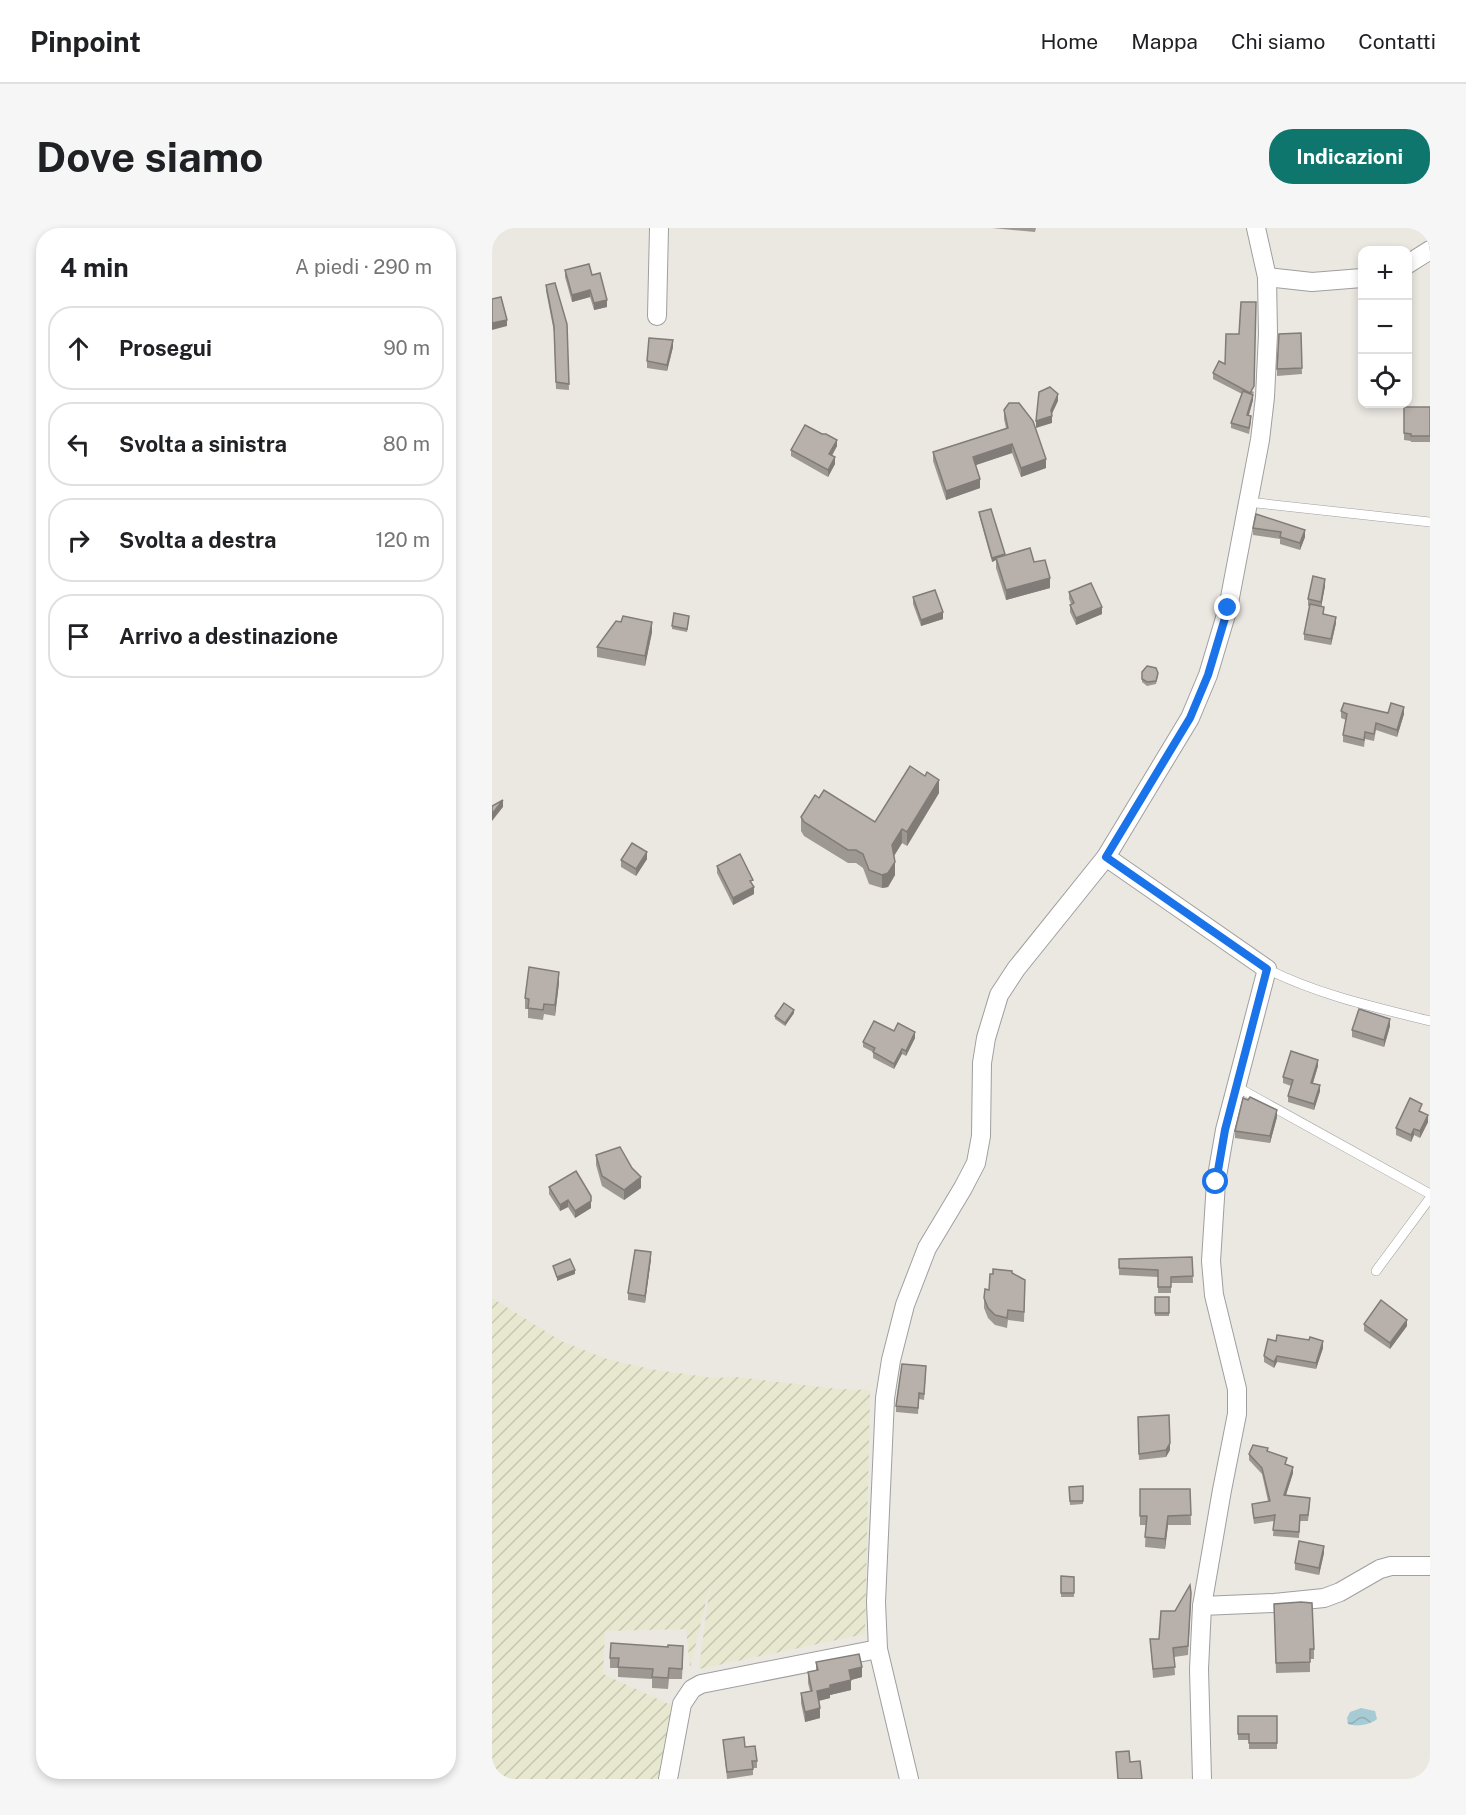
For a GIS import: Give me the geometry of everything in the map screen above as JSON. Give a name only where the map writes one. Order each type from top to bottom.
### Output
[{"type":"street","points":[[657,316],[659,228]]},
{"type":"street","points":[[909,1779],[878,1649],[876,1602],[885,1398],[891,1360],[905,1305],[927,1248],[976,1163],[981,1136],[982,1063],[986,1038],[999,995],[1016,969],[1106,857],[1190,718],[1208,675],[1228,608],[1260,440],[1265,397],[1268,334],[1267,277],[1256,228]]},
{"type":"street","points":[[1412,261],[1430,250]]},
{"type":"street","points":[[1267,277],[1312,282],[1358,278]]},
{"type":"street","points":[[1106,857],[1267,969],[1225,1130],[1216,1182],[1211,1261],[1214,1295],[1238,1389],[1238,1414],[1202,1606],[1199,1700],[1202,1779]]},
{"type":"street","points":[[1202,1606],[1324,1598],[1340,1592],[1380,1569],[1391,1566],[1430,1566]]},
{"type":"street","points":[[668,1779],[682,1704],[692,1689],[702,1684],[878,1649]]},
{"type":"lane","points":[[1248,502],[1430,522]]},
{"type":"lane","points":[[1267,969],[1297,984],[1344,999],[1430,1021]]},
{"type":"lane","points":[[1237,1087],[1430,1196],[1376,1271]]},
{"type":"green space","points":[[492,1298],[561,1341],[607,1359],[650,1369],[713,1378],[737,1377],[838,1389],[870,1390],[865,1634],[699,1669],[710,1585],[690,1668],[686,1629],[605,1631],[603,1674],[675,1707],[658,1779],[492,1779]]},
{"type":"water","points":[[1361,1708],[1375,1711],[1377,1719],[1363,1725],[1348,1724],[1347,1718],[1350,1712]]},
{"type":"building","points":[[589,264],[592,275],[600,273],[607,300],[594,303],[590,290],[572,295],[565,270]]},
{"type":"building","points":[[555,283],[567,324],[569,384],[556,382],[554,326],[546,285]]},
{"type":"building","points":[[501,297],[507,320],[492,323],[492,299]]},
{"type":"building","points":[[1241,302],[1256,302],[1254,386],[1250,393],[1213,373],[1219,361],[1225,364],[1226,334],[1239,334]]},
{"type":"building","points":[[1301,333],[1302,368],[1277,369],[1279,334]]},
{"type":"building","points":[[649,338],[673,340],[667,365],[647,361]]},
{"type":"building","points":[[1050,387],[1058,394],[1051,410],[1052,416],[1036,421],[1039,392]]},
{"type":"building","points":[[1243,391],[1253,395],[1247,415],[1251,416],[1249,428],[1231,423]]},
{"type":"building","points":[[1009,403],[1019,403],[1033,421],[1046,459],[1021,468],[1012,444],[973,457],[980,479],[946,491],[933,452],[1008,428],[1004,410]]},
{"type":"building","points":[[1430,407],[1430,436],[1411,436],[1411,434],[1404,433],[1404,408]]},
{"type":"building","points":[[805,425],[837,440],[829,454],[835,457],[828,470],[791,450]]},
{"type":"building","points":[[991,509],[1005,554],[992,558],[979,512]]},
{"type":"building","points":[[1256,514],[1305,530],[1300,543],[1280,537],[1281,532],[1253,528]]},
{"type":"building","points":[[1030,548],[1034,562],[1045,560],[1050,578],[1006,590],[996,558]]},
{"type":"building","points":[[1313,576],[1325,579],[1321,602],[1308,599]]},
{"type":"building","points":[[1091,583],[1102,607],[1076,618],[1070,605],[1074,603],[1069,592]]},
{"type":"building","points":[[935,590],[943,612],[921,620],[913,597]]},
{"type":"building","points":[[1310,604],[1324,607],[1323,614],[1336,617],[1331,639],[1304,634]]},
{"type":"building","points":[[674,613],[689,616],[687,629],[672,626]]},
{"type":"building","points":[[623,616],[652,622],[645,656],[597,647],[616,621],[621,622]]},
{"type":"building","points":[[1147,666],[1156,668],[1158,673],[1156,681],[1147,682],[1142,679],[1142,672]]},
{"type":"building","points":[[1344,703],[1388,713],[1391,703],[1404,707],[1397,730],[1376,723],[1374,734],[1365,732],[1364,740],[1343,735],[1347,714],[1341,711]]},
{"type":"building","points":[[910,766],[925,776],[927,772],[939,780],[907,832],[902,829],[892,845],[895,862],[888,873],[882,875],[869,870],[863,854],[856,850],[848,850],[804,822],[801,817],[815,795],[819,798],[824,790],[875,822]]},
{"type":"building","points":[[503,800],[492,814],[492,806]]},
{"type":"building","points":[[632,843],[647,852],[636,869],[621,860]]},
{"type":"building","points":[[740,854],[753,880],[750,881],[754,887],[733,898],[717,866]]},
{"type":"building","points":[[529,967],[559,972],[555,1005],[544,1004],[543,1010],[528,1008],[529,999],[525,998]]},
{"type":"building","points":[[784,1003],[794,1010],[785,1023],[775,1016]]},
{"type":"building","points":[[1359,1009],[1390,1019],[1384,1040],[1352,1030]]},
{"type":"building","points":[[874,1021],[894,1031],[898,1023],[915,1032],[906,1051],[902,1049],[894,1064],[873,1052],[875,1048],[863,1042]]},
{"type":"building","points":[[1291,1051],[1318,1060],[1311,1083],[1320,1085],[1314,1104],[1288,1096],[1293,1080],[1283,1077]]},
{"type":"building","points":[[1250,1097],[1277,1110],[1270,1136],[1235,1131],[1243,1098],[1248,1100]]},
{"type":"building","points":[[1410,1098],[1422,1104],[1419,1111],[1428,1115],[1420,1131],[1414,1129],[1411,1135],[1396,1128]]},
{"type":"building","points":[[620,1147],[632,1168],[641,1177],[624,1190],[602,1176],[596,1155]]},
{"type":"building","points":[[576,1171],[591,1196],[591,1201],[575,1211],[568,1200],[560,1205],[549,1187]]},
{"type":"building","points":[[635,1250],[651,1252],[645,1296],[628,1293]]},
{"type":"building","points":[[1192,1257],[1193,1276],[1171,1277],[1171,1287],[1158,1287],[1158,1270],[1119,1268],[1119,1259]]},
{"type":"building","points":[[570,1259],[575,1270],[557,1277],[553,1266]]},
{"type":"building","points":[[993,1269],[1012,1271],[1025,1280],[1024,1312],[1008,1310],[1007,1318],[995,1315],[988,1308],[984,1298],[985,1289],[989,1290],[990,1274],[993,1274]]},
{"type":"building","points":[[1155,1297],[1169,1297],[1169,1313],[1155,1313]]},
{"type":"building","points":[[1381,1300],[1407,1320],[1390,1343],[1364,1324]]},
{"type":"building","points":[[1277,1335],[1309,1340],[1310,1337],[1323,1341],[1316,1363],[1277,1356],[1274,1362],[1264,1356],[1268,1339],[1276,1341]]},
{"type":"building","points":[[902,1364],[926,1366],[924,1394],[919,1393],[918,1408],[896,1406]]},
{"type":"building","points":[[1169,1415],[1170,1443],[1166,1450],[1139,1454],[1138,1417]]},
{"type":"building","points":[[1253,1445],[1268,1448],[1267,1451],[1287,1458],[1285,1464],[1293,1467],[1284,1495],[1310,1498],[1308,1515],[1300,1515],[1299,1532],[1273,1530],[1275,1515],[1254,1518],[1252,1504],[1270,1501],[1262,1468],[1249,1454]]},
{"type":"building","points":[[1083,1486],[1083,1501],[1070,1501],[1069,1487]]},
{"type":"building","points":[[1140,1489],[1190,1489],[1191,1515],[1168,1516],[1165,1539],[1145,1537],[1147,1516],[1140,1516]]},
{"type":"building","points":[[1299,1541],[1324,1546],[1319,1568],[1295,1563]]},
{"type":"building","points":[[1061,1576],[1074,1577],[1074,1593],[1061,1593]]},
{"type":"building","points":[[1190,1585],[1188,1646],[1173,1648],[1175,1667],[1153,1669],[1150,1639],[1159,1639],[1161,1611],[1175,1611]]},
{"type":"building","points":[[1312,1603],[1314,1649],[1310,1649],[1310,1662],[1276,1663],[1274,1604]]},
{"type":"building","points":[[611,1643],[683,1646],[682,1669],[669,1668],[668,1678],[652,1677],[653,1669],[618,1667],[619,1658],[610,1658]]},
{"type":"building","points":[[859,1654],[862,1667],[849,1670],[851,1680],[817,1691],[820,1708],[805,1712],[801,1693],[812,1691],[808,1672],[818,1670],[816,1662]]},
{"type":"building","points":[[1238,1716],[1277,1716],[1277,1743],[1249,1743],[1249,1734],[1238,1734]]},
{"type":"building","points":[[744,1737],[745,1747],[755,1746],[757,1761],[752,1761],[753,1769],[727,1772],[723,1740]]},
{"type":"building","points":[[1129,1751],[1130,1762],[1140,1761],[1142,1779],[1118,1779],[1116,1752]]},
{"type":"route","points":[[1216,1182],[1225,1130],[1267,969],[1106,857],[1190,718],[1208,675],[1228,608]]}]
